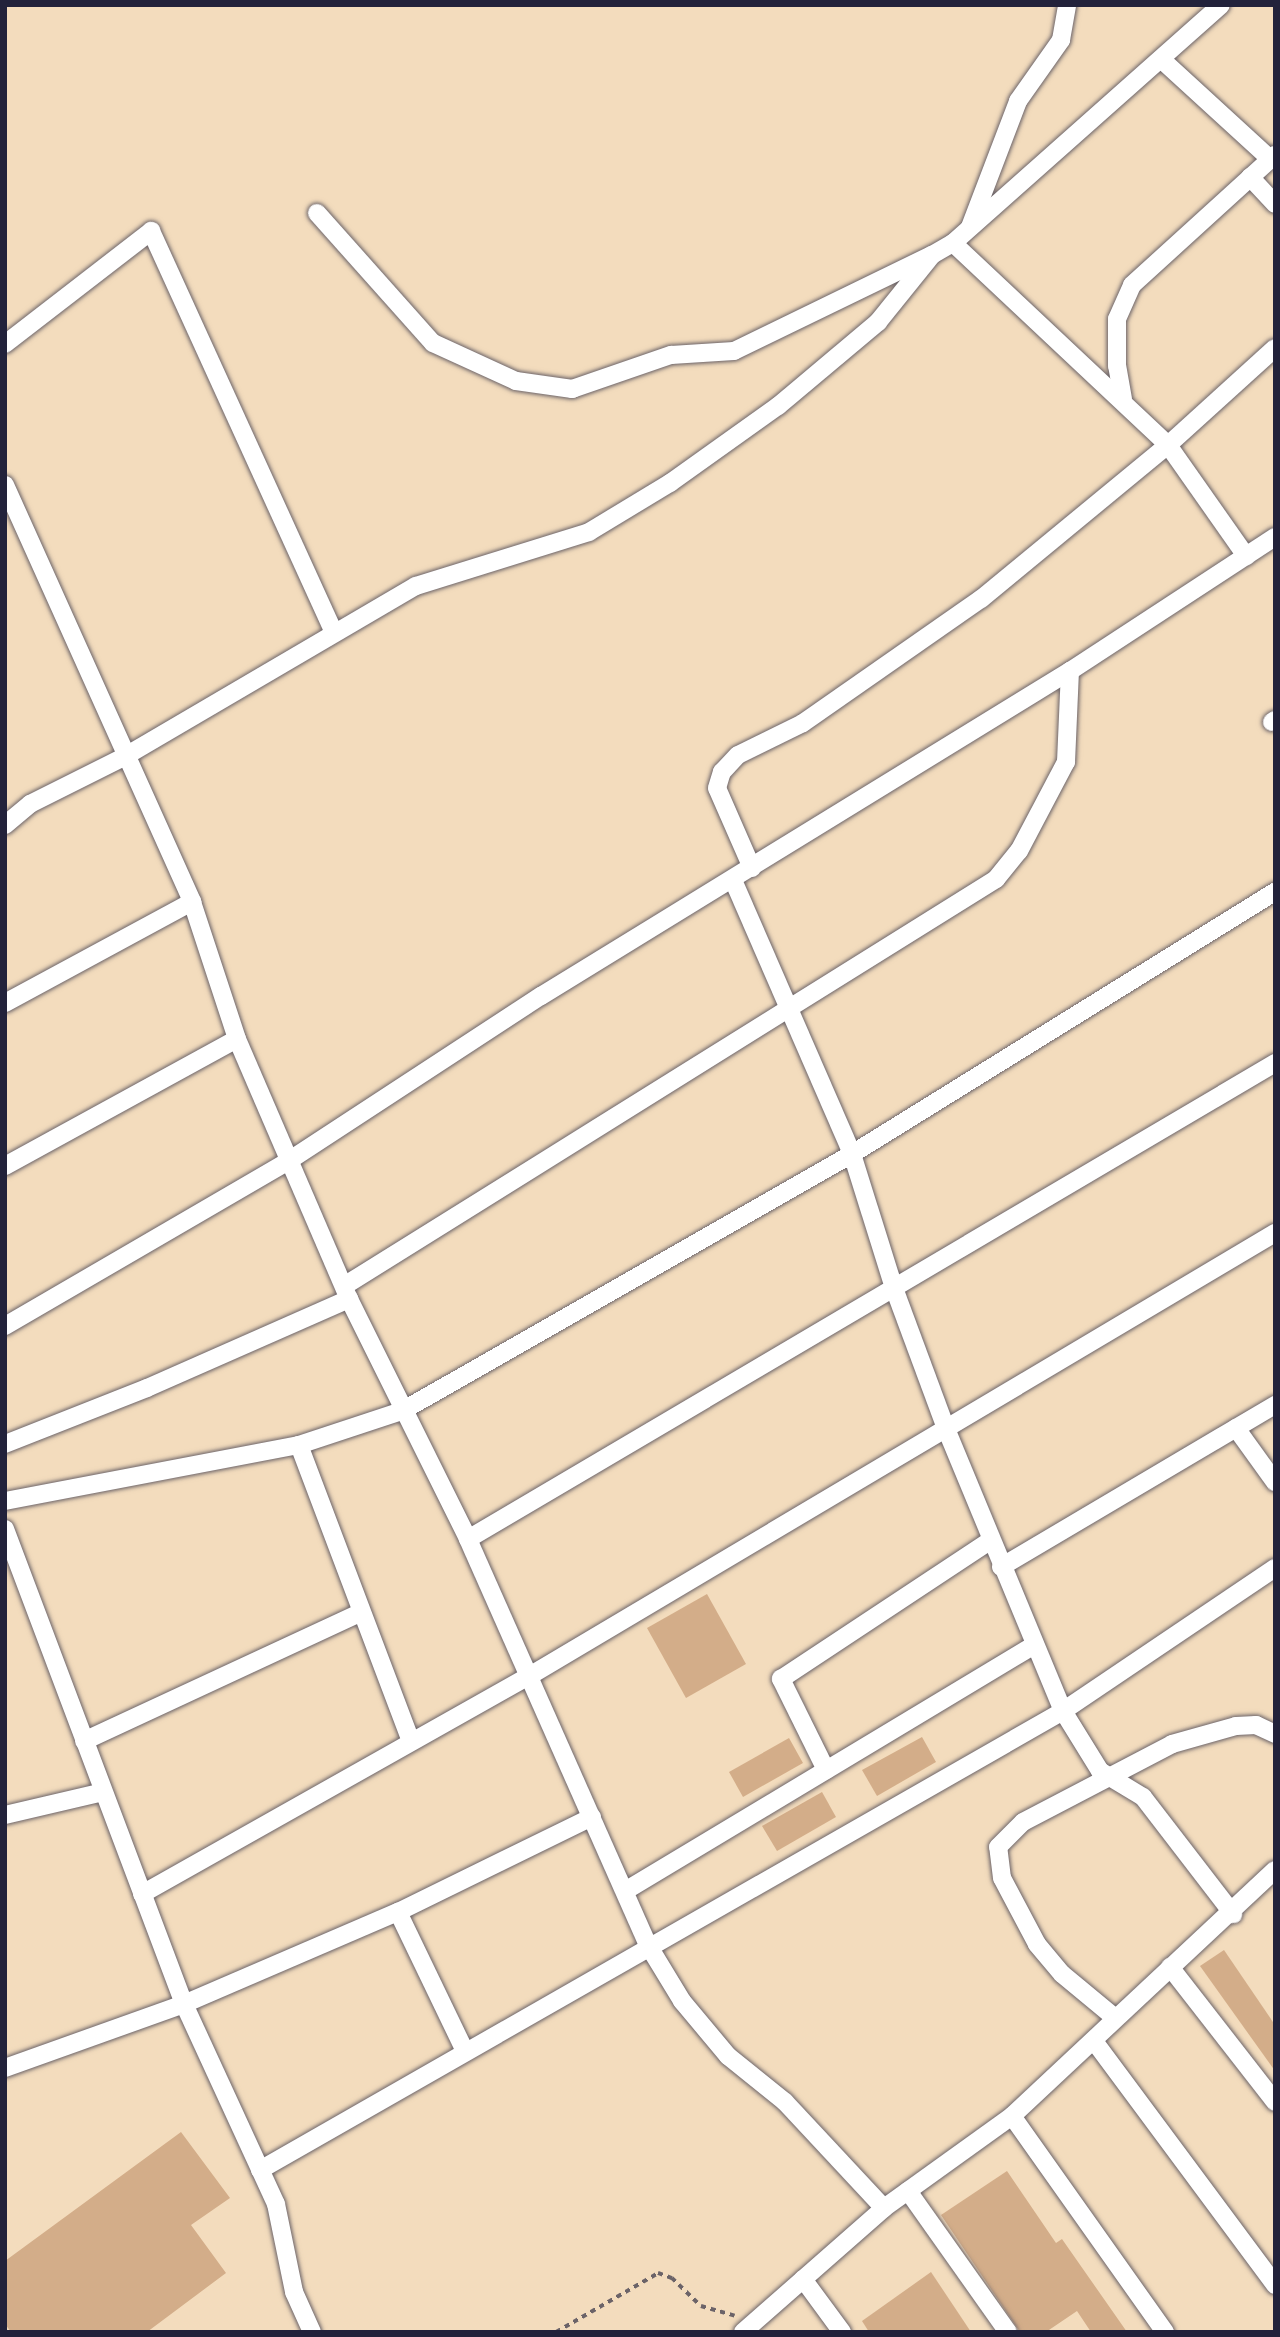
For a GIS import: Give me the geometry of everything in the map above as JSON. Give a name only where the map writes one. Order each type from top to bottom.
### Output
[{"type":"street","points":[[969,228],[1018,101],[1061,40],[1067,5]]},
{"type":"street","points":[[317,213],[433,343],[516,381],[572,389],[671,355],[734,351],[953,243],[1221,5]]},
{"type":"street","points":[[1124,399],[1116,330],[1132,285],[1272,157],[1161,59]]},
{"type":"street","points":[[1250,177],[1275,204]]},
{"type":"street","points":[[5,344],[151,232],[333,631]]},
{"type":"street","points":[[953,243],[1124,399],[1168,445],[1246,556]]},
{"type":"street","points":[[5,825],[30,804],[124,757],[333,631],[416,586],[589,532],[670,483],[778,406],[878,322],[932,255]]},
{"type":"street","points":[[751,868],[717,788],[722,772],[738,755],[803,723],[981,599],[1168,445],[1275,348]]},
{"type":"street","points":[[5,485],[124,757],[192,902],[237,1039],[347,1293],[402,1411],[468,1539],[526,1678],[592,1817],[648,1945],[682,2001],[728,2056],[785,2102],[884,2208]]},
{"type":"street","points":[[5,1326],[290,1160],[541,996],[1070,671],[1275,537]]},
{"type":"street","points":[[5,1444],[147,1388],[347,1293],[789,1005],[996,879],[1010,866],[1066,762],[1070,671]]},
{"type":"street","points":[[733,880],[852,1154],[894,1288],[947,1431],[1001,1567],[1063,1711],[1100,1771],[1143,1797],[1233,1914]]},
{"type":"street","points":[[5,1502],[299,1445],[402,1411],[852,1154],[1275,892]]},
{"type":"street","points":[[5,1003],[192,902]]},
{"type":"street","points":[[5,1166],[237,1039]]},
{"type":"street","points":[[468,1539],[1275,1063]]},
{"type":"street","points":[[142,1894],[526,1678],[947,1431],[1275,1233]]},
{"type":"street","points":[[1001,1567],[1275,1405]]},
{"type":"street","points":[[1236,1428],[1275,1482]]},
{"type":"street","points":[[299,1445],[411,1742]]},
{"type":"street","points":[[5,1529],[184,2004],[284,2229],[294,2292],[312,2332]]},
{"type":"street","points":[[826,1770],[781,1679],[991,1540]]},
{"type":"street","points":[[260,2170],[648,1945],[1063,1711],[1275,1568]]},
{"type":"street","points":[[84,1741],[362,1612]]},
{"type":"street","points":[[625,1891],[1035,1645]]},
{"type":"street","points":[[1114,2017],[1062,1974],[1038,1944],[1009,1894],[996,1858],[998,1847],[1023,1822],[1155,1752],[1202,1733],[1255,1725],[1275,1734]]},
{"type":"street","points":[[5,1815],[103,1791]]},
{"type":"street","points":[[5,2068],[184,2004],[398,1912],[592,1817]]},
{"type":"street","points":[[747,2328],[884,2208],[1012,2116],[1094,2040],[1114,2017],[1233,1914],[1275,1870]]},
{"type":"street","points":[[398,1912],[465,2051]]},
{"type":"street","points":[[1170,1967],[1275,2102]]},
{"type":"street","points":[[1094,2040],[1275,2285]]},
{"type":"street","points":[[1012,2116],[1166,2332]]},
{"type":"street","points":[[908,2191],[1008,2332]]},
{"type":"street","points":[[803,2279],[842,2332]]},
{"type":"path","points":[[556,2332],[659,2273],[672,2278],[701,2305],[747,2328]]},
{"type":"building","points":[[707,1594],[746,1664],[686,1698],[647,1628]]},
{"type":"building","points":[[922,1737],[936,1762],[877,1796],[862,1770]]},
{"type":"building","points":[[789,1738],[803,1763],[743,1797],[729,1772]]},
{"type":"building","points":[[822,1792],[836,1817],[777,1851],[762,1826]]},
{"type":"building","points":[[1224,1950],[1275,2025],[1275,2071],[1200,1966]]},
{"type":"building","points":[[181,2132],[230,2198],[191,2225],[226,2273],[147,2332],[11,2332],[5,2324],[5,2261]]},
{"type":"building","points":[[1007,2171],[1056,2243],[1062,2239],[1127,2332],[1091,2332],[1077,2311],[1046,2332],[1020,2332],[941,2215]]},
{"type":"building","points":[[931,2272],[971,2332],[869,2332],[862,2321]]}]
